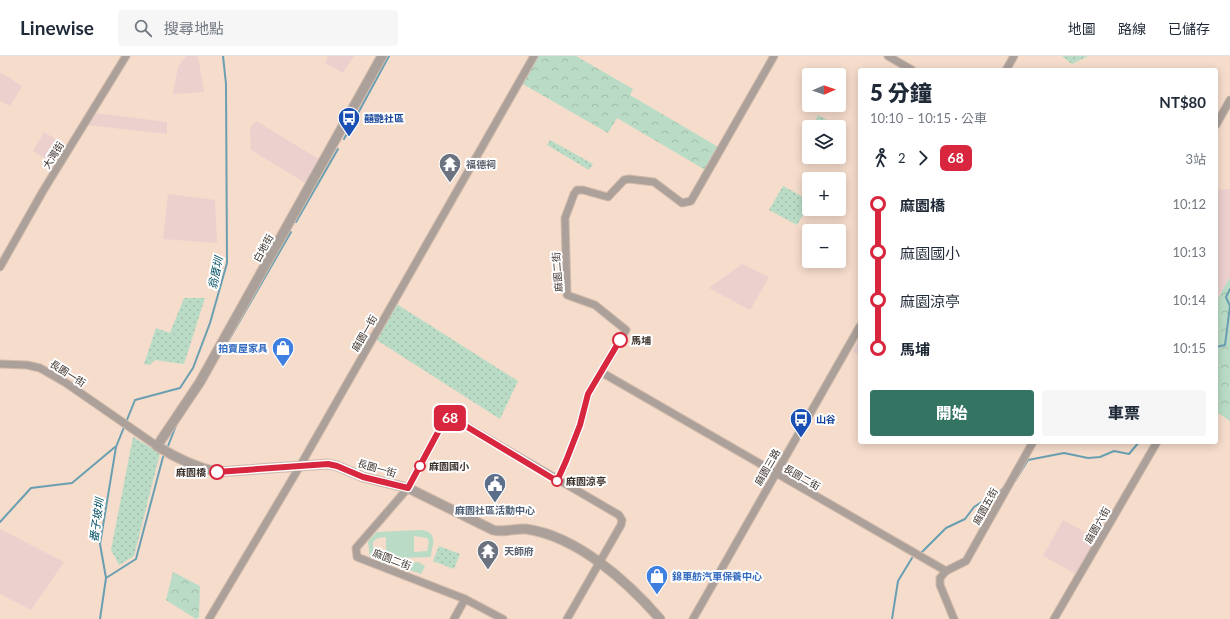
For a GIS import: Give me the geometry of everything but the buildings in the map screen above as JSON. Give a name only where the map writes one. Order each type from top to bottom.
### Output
[{"type":"street","name":"大灣街","points":[[0,267],[43,191],[126,56]]},
{"type":"street","name":"白地街","points":[[157,446],[200,382],[382,56]]},
{"type":"street","name":"麻園一街","points":[[209,619],[300,466],[534,56]]},
{"type":"street","name":"麻園二街","points":[[465,598],[357,557],[356,548],[408,488],[444,421],[449,418],[454,419],[557,481],[580,425],[588,394],[626,330],[595,305],[567,295],[565,218],[574,194],[577,190],[583,190],[608,197],[624,180],[629,179],[654,182],[682,203],[691,202],[774,56]]},
{"type":"street","points":[[888,56],[909,68]]},
{"type":"street","points":[[1007,68],[1014,56]]},
{"type":"street","points":[[1218,121],[1230,100]]},
{"type":"street","name":"麻園三路","points":[[693,619],[858,329]]},
{"type":"street","name":"長園一街","points":[[0,364],[27,365],[40,368],[66,383],[157,446],[182,461],[217,472],[328,464],[337,466],[363,477],[408,488],[499,532],[525,529],[555,537],[577,548],[600,563],[637,594],[660,619]]},
{"type":"street","name":"長園二街","points":[[601,372],[946,571]]},
{"type":"street","name":"麻園五街","points":[[946,571],[966,561],[1032,444]]},
{"type":"street","name":"麻園六街","points":[[1054,619],[1156,444]]},
{"type":"street","points":[[557,481],[619,515],[622,520],[621,525],[600,563],[567,619]]},
{"type":"street","points":[[946,571],[939,581],[954,619]]},
{"type":"street","points":[[454,619],[465,598],[503,619]]},
{"type":"shaded area","points":[[186,56],[198,56],[204,92],[173,94],[178,67]]},
{"type":"shaded area","points":[[328,56],[354,56],[343,73],[325,63]]},
{"type":"shaded area","points":[[0,72],[22,86],[10,106],[0,101]]},
{"type":"shaded area","points":[[95,113],[167,122],[167,134],[87,125]]},
{"type":"shaded area","points":[[256,121],[322,161],[307,184],[251,150],[250,128]]},
{"type":"shaded area","points":[[44,132],[68,147],[57,166],[33,151]]},
{"type":"shaded area","points":[[1230,189],[1230,277],[1218,298],[1218,190]]},
{"type":"shaded area","points":[[168,194],[215,200],[217,243],[163,239]]},
{"type":"shaded area","points":[[742,264],[769,277],[750,310],[709,288]]},
{"type":"shaded area","points":[[858,342],[858,355],[853,351]]},
{"type":"shaded area","points":[[1063,520],[1098,539],[1078,575],[1043,556]]},
{"type":"shaded area","points":[[0,529],[64,562],[31,610],[0,594]]},
{"type":"green space","points":[[536,56],[576,56],[633,89],[630,95],[720,148],[707,171],[617,118],[608,133],[521,83]]},
{"type":"green space","points":[[1062,56],[1088,56],[1072,64]]},
{"type":"green space","points":[[818,115],[826,120],[816,120]]},
{"type":"green space","points":[[550,140],[593,164],[589,170],[547,145]]},
{"type":"green space","points":[[783,186],[802,196],[802,216],[797,225],[769,210]]},
{"type":"green space","points":[[1230,277],[1230,423],[1229,420],[1218,413],[1218,298]]},
{"type":"green space","points":[[184,298],[205,298],[184,364],[155,360],[150,365],[144,364],[156,328],[170,333]]},
{"type":"green space","points":[[395,303],[518,381],[500,419],[375,339]]},
{"type":"green space","points":[[133,437],[160,453],[134,556],[119,565],[111,550]]},
{"type":"green space","points":[[422,530],[428,532],[433,537],[431,557],[370,559],[368,541],[377,532]],"holes":[[[414,536],[427,538],[429,542],[427,551],[414,552]],[[386,537],[386,553],[379,554],[373,547],[373,542],[378,538]]]},
{"type":"green space","points":[[439,546],[460,554],[454,569],[433,561]]},
{"type":"green space","points":[[418,562],[425,566],[421,574],[404,568],[404,563]]},
{"type":"green space","points":[[173,572],[200,586],[199,617],[196,619],[166,600]]},
{"type":"waterway","name":"翁厝圳","points":[[100,619],[106,578],[100,544],[116,447],[135,400],[180,388],[193,368],[210,323],[227,263],[226,84],[223,56]]},
{"type":"waterway","points":[[344,139],[389,56]]},
{"type":"waterway","points":[[296,222],[338,149]]},
{"type":"waterway","points":[[223,350],[291,232]]},
{"type":"waterway","points":[[1218,347],[1225,345],[1230,306],[1226,297],[1230,289]]},
{"type":"waterway","points":[[168,446],[177,423]]},
{"type":"waterway","points":[[1015,481],[1028,460],[1064,453],[1088,458],[1100,457],[1114,451],[1129,454],[1137,444]]},
{"type":"waterway","points":[[0,522],[31,488],[72,483],[115,447]]},
{"type":"waterway","points":[[106,578],[136,559],[163,457]]},
{"type":"waterway","points":[[922,552],[946,528],[965,519],[974,507],[989,497],[999,493],[1004,487]]},
{"type":"waterway","points":[[892,619],[898,581],[912,558]]},
{"type":"bus line","name":"68","points":[[217,472],[328,464],[337,466],[363,477],[408,488],[444,421],[449,418],[454,419],[557,481],[580,425],[588,394],[620,340]]},
{"type":"place","name":"囍艷社區","points":[[349,138]]},
{"type":"place","name":"福德祠","points":[[450,184]]},
{"type":"place","name":"馬埔","points":[[620,340]]},
{"type":"place","name":"拍賣屋家具","points":[[283,368]]},
{"type":"place","name":"山谷","points":[[801,438]]},
{"type":"place","name":"麻園國小","points":[[420,466]]},
{"type":"place","name":"麻園橋","points":[[217,472]]},
{"type":"place","name":"麻園涼亭","points":[[557,481]]},
{"type":"place","name":"麻園社區活動中心","points":[[495,504]]},
{"type":"place","name":"天師府","points":[[488,570]]},
{"type":"place","name":"錦車舫汽車保養中心","points":[[657,596]]},
{"type":"water label","name":"番子坡圳","points":[[96,520]]}]
